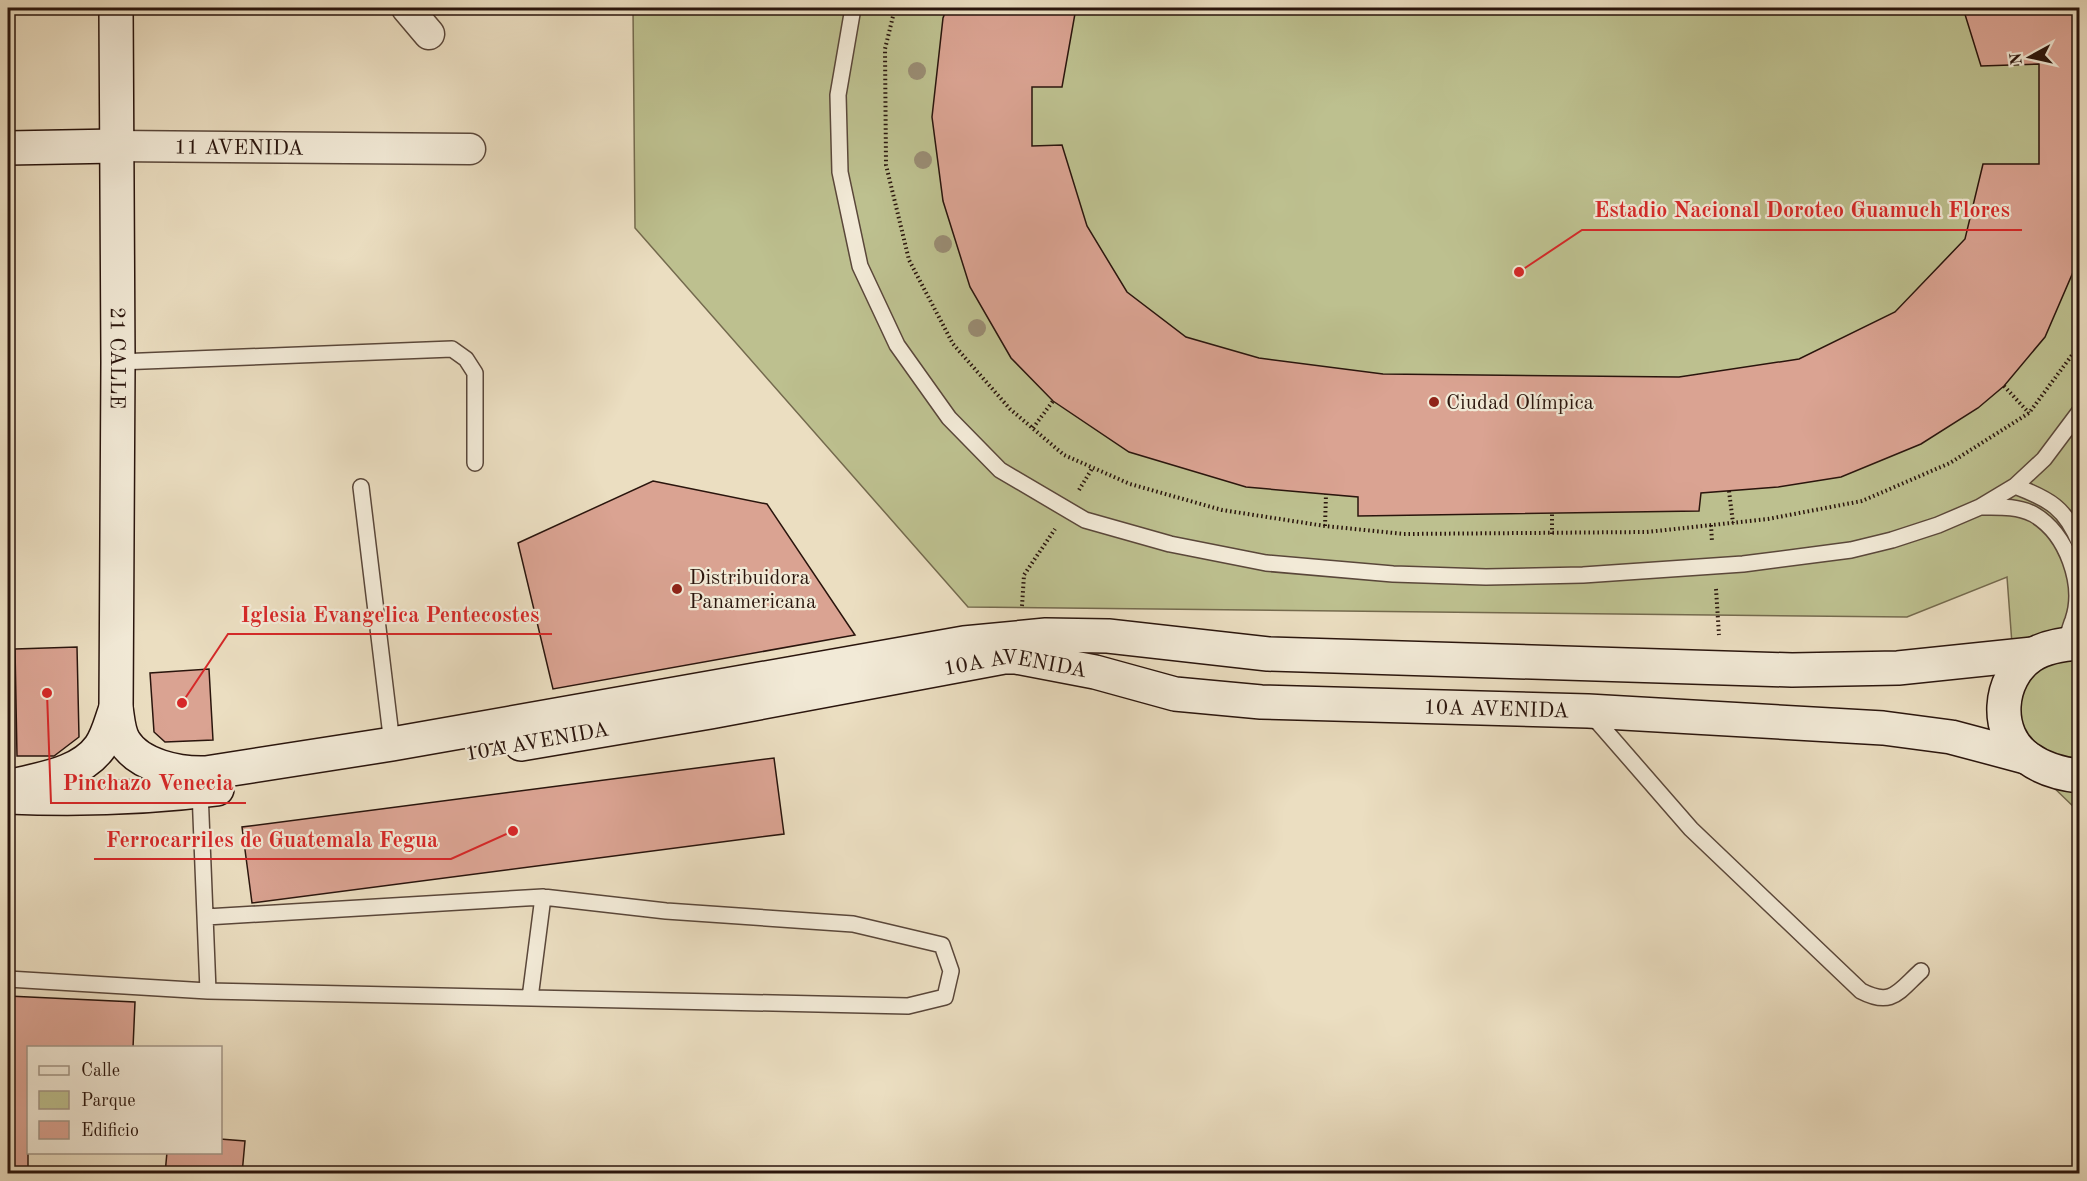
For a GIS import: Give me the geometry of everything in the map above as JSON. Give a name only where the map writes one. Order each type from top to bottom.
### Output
[{"type":"main road","name":"21 CALLE","points":[[116,8],[118,362],[116,708]]},
{"type":"main road","name":"11 AVENIDA","points":[[8,148],[116,146]]},
{"type":"main road","name":"10A AVENIDA","points":[[116,708],[123,740],[134,752],[156,764],[181,771],[206,773],[392,744],[896,654],[964,643],[1046,635],[1108,636],[1268,654],[1720,669],[1898,668],[2054,648]]},
{"type":"main road","points":[[2054,648],[2018,666],[2008,683],[2003,702],[2006,727],[2014,744],[2079,800]]},
{"type":"main road","name":"10A AVENIDA","points":[[8,797],[66,800],[200,792],[305,779],[710,712],[1004,657],[1028,658],[1095,672],[1175,694],[1261,702],[1588,711],[1883,728],[1951,737],[2034,762],[2063,774],[2079,776]]},
{"type":"main road","points":[[8,787],[62,772],[85,761],[100,747],[116,708]]},
{"type":"street","points":[[406,8],[429,21]]},
{"type":"street","name":"11 AVENIDA","points":[[116,146],[470,149]]},
{"type":"lane","points":[[853,8],[838,95],[840,172],[860,266],[897,345],[949,418],[1000,470],[1085,520],[1170,544],[1266,563],[1393,574],[1486,577],[1582,575],[1714,566],[1851,550],[1938,525],[1980,507],[2015,486],[2044,459],[2079,411]]},
{"type":"lane","points":[[118,362],[452,349],[466,359],[475,373],[475,463]]},
{"type":"lane","points":[[2015,486],[2045,498],[2065,516],[2079,544]]},
{"type":"lane","points":[[361,487],[392,744]]},
{"type":"lane","points":[[1980,507],[2009,506],[2033,514],[2050,528],[2062,544],[2077,585],[2075,612],[2068,633],[2054,648]]},
{"type":"lane","points":[[1588,711],[1691,829],[1861,992],[1876,999],[1891,998],[1921,971]]},
{"type":"lane","points":[[200,792],[208,991]]},
{"type":"lane","points":[[8,979],[208,991],[908,1006],[945,997],[951,971],[942,945],[853,924],[666,911],[543,897],[206,917]]},
{"type":"lane","points":[[530,998],[543,897]]},
{"type":"path","points":[[896,8],[885,49],[886,165],[909,260],[953,344],[1010,409],[1064,455],[1130,484],[1222,510],[1325,526],[1404,534],[1552,534],[1647,532],[1733,523],[1768,519],[1862,501],[1950,463],[2029,412],[2075,351],[2079,342]]},
{"type":"path","points":[[2004,386],[2029,412]]},
{"type":"path","points":[[1033,429],[1053,401]]},
{"type":"path","points":[[1729,491],[1733,523]]},
{"type":"path","points":[[1325,526],[1326,494]]},
{"type":"path","points":[[1552,512],[1552,534]]},
{"type":"path","points":[[1711,525],[1720,669]]},
{"type":"path","points":[[1022,606],[1024,575],[1046,542]]},
{"type":"green space","name":"Ciudad Olímpica","points":[[633,8],[2079,8],[2079,812],[2049,783],[2015,763],[2012,644],[2007,577],[1907,617],[968,607],[635,228]]},
{"type":"building","points":[[947,8],[1076,8],[1062,87],[1032,87],[1032,146],[1062,145],[1087,226],[1127,292],[1186,337],[1259,358],[1383,374],[1679,377],[1799,359],[1895,312],[1965,239],[1983,164],[2039,164],[2039,64],[1981,66],[1963,8],[2080,8],[2080,256],[2045,337],[2004,386],[1978,408],[1921,444],[1841,477],[1778,487],[1701,493],[1699,511],[1358,516],[1358,497],[1246,487],[1129,452],[1053,401],[1011,358],[970,287],[943,201],[932,117],[943,18]]},
{"type":"building","name":"Distribuidora Panamericana","points":[[653,481],[767,504],[855,635],[553,689],[518,543]]},
{"type":"building","points":[[77,647],[79,737],[54,756],[17,756],[15,649]]},
{"type":"building","points":[[209,669],[213,740],[165,742],[154,732],[150,673]]},
{"type":"building","points":[[774,758],[784,834],[252,903],[242,827]]},
{"type":"building","points":[[8,996],[135,1002],[133,1046],[27,1046],[28,1174],[8,1174]]},
{"type":"building","points":[[222,1139],[245,1141],[242,1174],[165,1174],[167,1154],[222,1154]]},
{"type":"place","name":"Estadio Nacional Doroteo Guamuch Flores","points":[[1519,272]]},
{"type":"place","name":"Ciudad Olímpica","points":[[1434,402]]},
{"type":"place","name":"Distribuidora Panamericana","points":[[677,589]]},
{"type":"place","name":"Pinchazo Venecia","points":[[47,693]]},
{"type":"place","name":"Iglesia Evangelica Pentecostes","points":[[182,703]]},
{"type":"place","name":"Ferrocarriles de Guatemala Fegua","points":[[513,831]]}]
